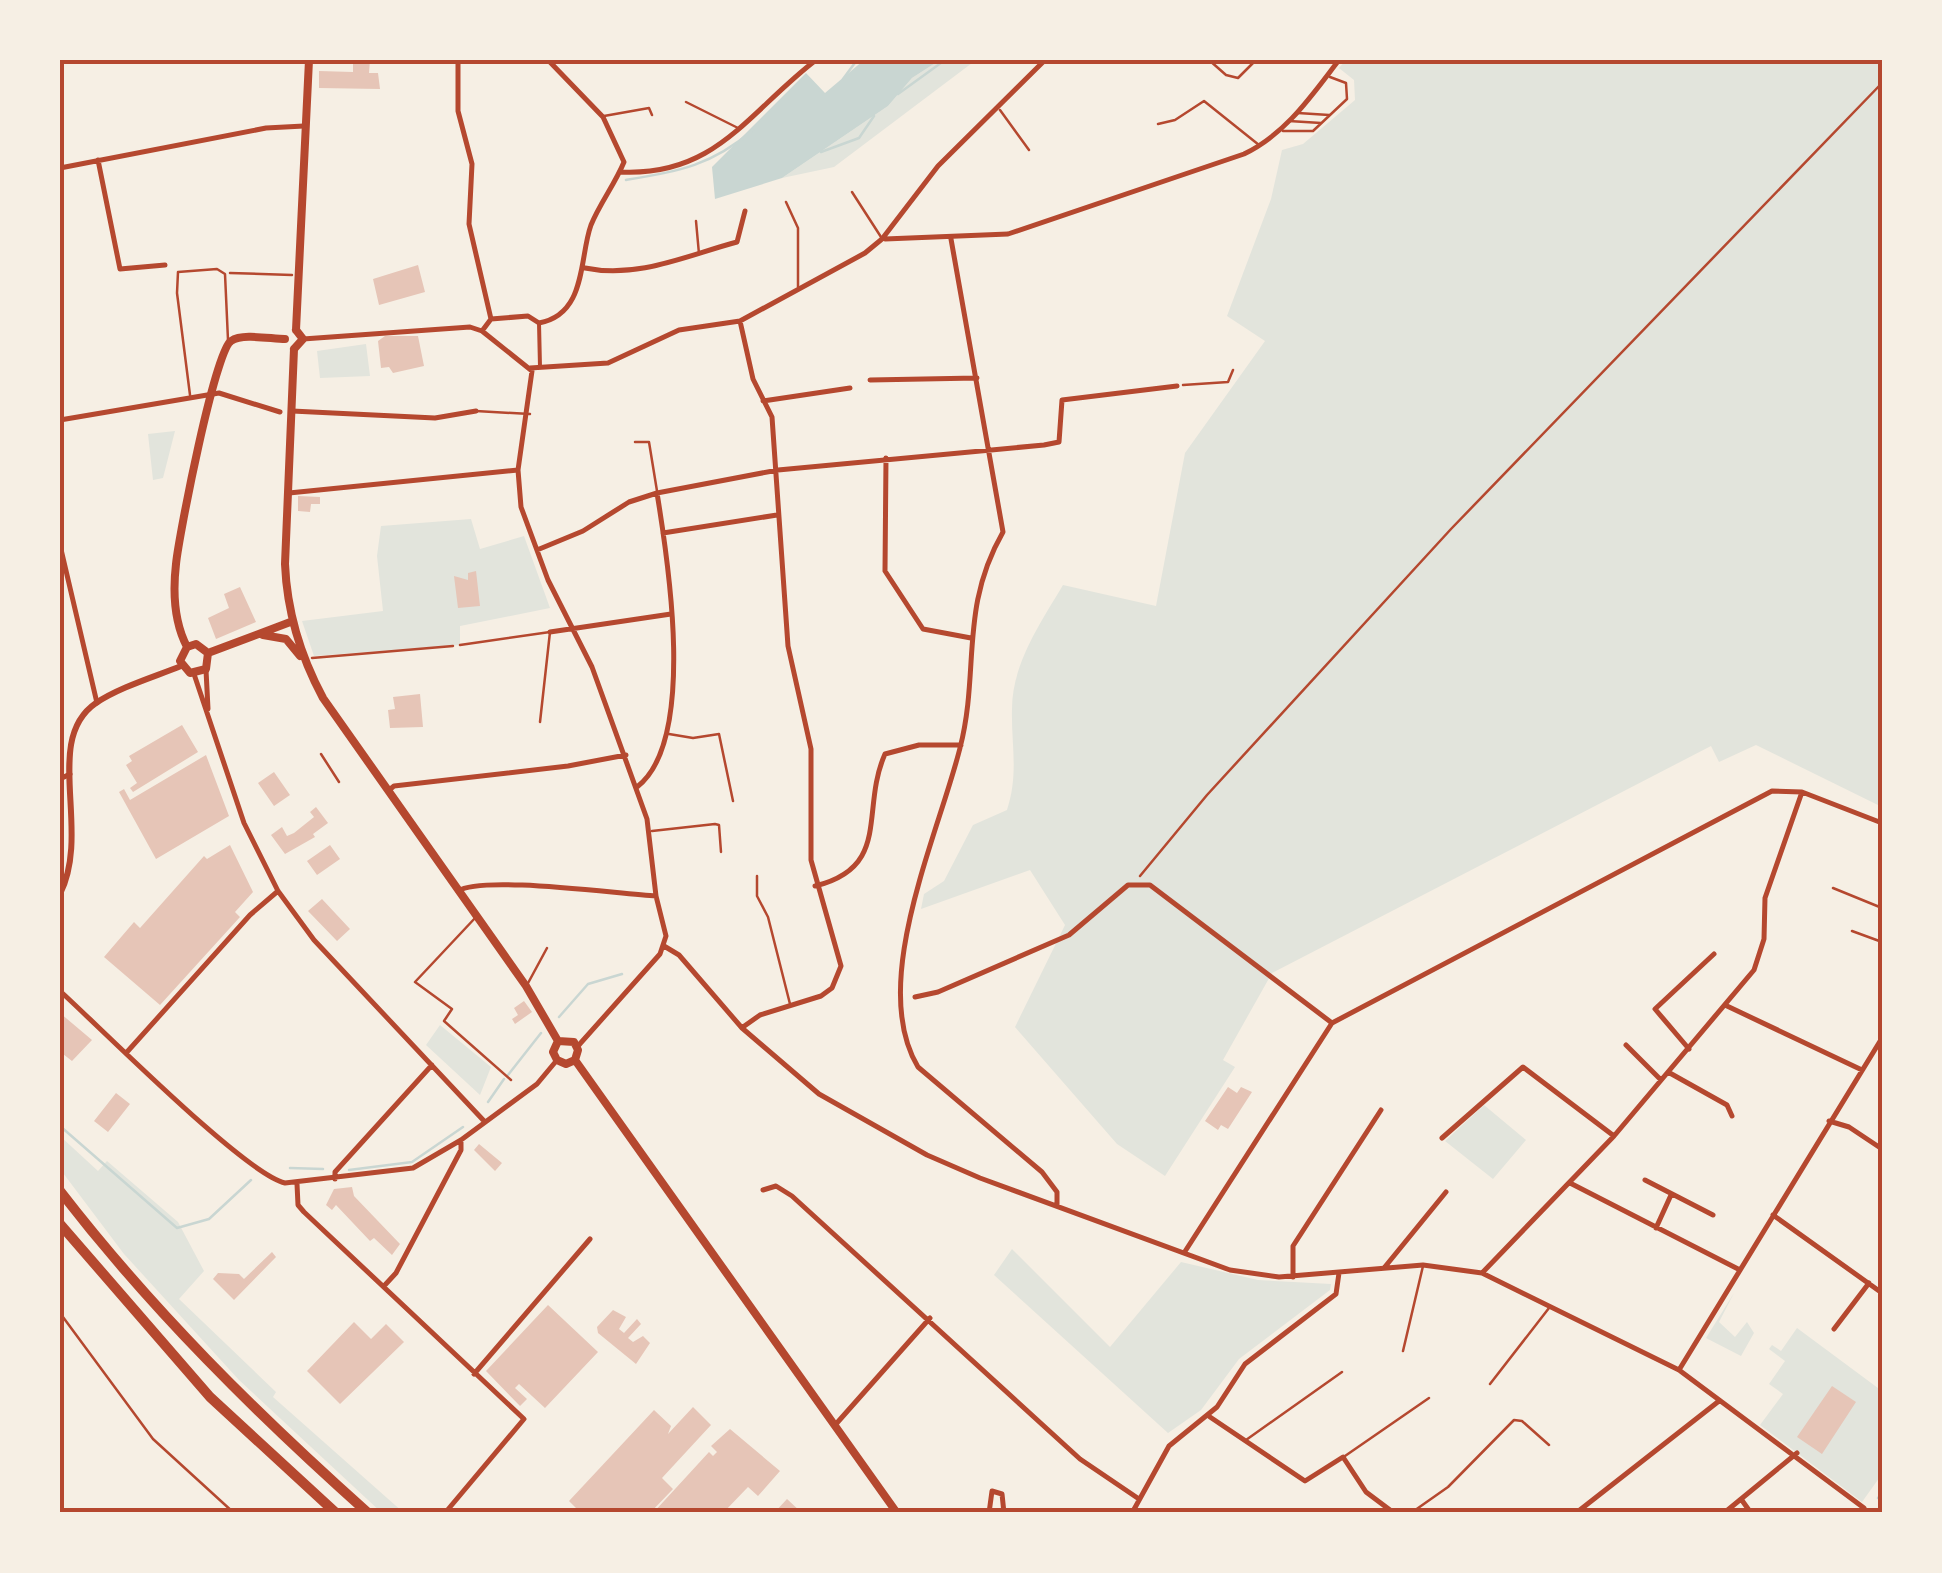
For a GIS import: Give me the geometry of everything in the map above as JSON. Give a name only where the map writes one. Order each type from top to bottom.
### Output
[{"type":"highway","points":[[60,1191],[184,1338],[262,1418],[368,1513]]},
{"type":"highway","points":[[60,1224],[210,1397],[336,1513]]},
{"type":"main road","points":[[309,60],[296,330],[303,340],[294,349],[285,564],[294,620],[323,698],[526,986],[558,1042]]},
{"type":"main road","points":[[285,339],[290,331],[296,330]]},
{"type":"main road","points":[[186,646],[177,619],[176,563],[212,393],[230,342],[285,339]]},
{"type":"main road","points":[[285,339],[294,349]]},
{"type":"main road","points":[[208,653],[294,620]]},
{"type":"main road","points":[[253,636],[286,639],[308,660]]},
{"type":"main road","points":[[196,644],[208,653],[206,669],[194,674],[181,666],[180,655],[186,646],[196,644]]},
{"type":"main road","points":[[575,1060],[566,1064],[558,1060],[553,1052],[558,1042],[568,1039],[577,1046],[575,1060],[897,1513]]},
{"type":"street","points":[[458,60],[458,111],[472,164],[469,224],[491,319]]},
{"type":"street","points":[[539,323],[563,308],[585,268],[590,229],[624,162],[603,116],[548,60]]},
{"type":"street","points":[[620,172],[707,157],[740,129],[763,102],[816,60]]},
{"type":"street","points":[[303,340],[461,326],[482,331],[530,368],[608,363],[679,330],[740,321],[865,253],[882,239],[938,166],[1045,60]]},
{"type":"street","points":[[882,239],[1008,234],[1107,204],[1260,146],[1305,104],[1339,60]]},
{"type":"street","points":[[60,168],[266,128],[307,126]]},
{"type":"street","points":[[98,160],[120,269],[165,265]]},
{"type":"street","points":[[585,268],[631,269],[699,256],[737,242],[746,211]]},
{"type":"street","points":[[951,239],[1003,532],[982,568],[961,745],[918,882],[899,999],[900,1020],[905,1044],[918,1067],[1042,1172],[1056,1192],[1057,1205]]},
{"type":"street","points":[[482,331],[491,319],[528,316],[539,323]]},
{"type":"street","points":[[740,321],[762,401],[772,417],[788,646],[810,748],[815,886],[841,966],[832,988],[760,1015],[742,1028]]},
{"type":"street","points":[[539,323],[540,367]]},
{"type":"street","points":[[530,368],[530,414],[518,470],[521,507],[570,627],[592,667],[626,755],[650,831],[656,896],[664,923],[664,946],[607,1017],[577,1046]]},
{"type":"street","points":[[870,380],[977,378]]},
{"type":"street","points":[[536,550],[583,532],[629,502],[657,492],[778,470],[1059,442],[1062,400],[1176,386]]},
{"type":"street","points":[[762,401],[850,388]]},
{"type":"street","points":[[60,420],[212,393],[280,412]]},
{"type":"street","points":[[292,411],[435,418],[476,411]]},
{"type":"street","points":[[886,457],[885,570],[923,629],[971,638]]},
{"type":"street","points":[[289,493],[518,470]]},
{"type":"street","points":[[637,787],[646,781],[669,734],[671,614],[657,492]]},
{"type":"street","points":[[664,533],[778,515]]},
{"type":"street","points":[[60,545],[97,703]]},
{"type":"street","points":[[550,632],[671,614]]},
{"type":"street","points":[[60,894],[74,839],[68,741],[80,720],[97,703],[181,666]]},
{"type":"street","points":[[206,669],[208,712]]},
{"type":"street","points":[[194,674],[244,823],[278,890],[314,940],[485,1122]]},
{"type":"street","points":[[815,886],[844,878],[863,858],[885,754],[919,745],[961,745]]},
{"type":"street","points":[[388,792],[394,786],[568,766],[626,755]]},
{"type":"street","points":[[60,780],[70,774]]},
{"type":"street","points":[[1183,1254],[1332,1023],[1772,792],[1802,792],[1882,823]]},
{"type":"street","points":[[1482,1273],[1614,1136],[1727,1006],[1760,959],[1765,898],[1802,792]]},
{"type":"street","points":[[915,997],[938,992],[1070,935],[1138,882],[1150,885],[1332,1023]]},
{"type":"street","points":[[458,891],[470,884],[504,883],[656,896]]},
{"type":"street","points":[[127,1052],[250,915],[278,890]]},
{"type":"street","points":[[664,946],[679,954],[742,1028],[819,1094],[927,1155],[1230,1270],[1294,1277],[1424,1265],[1482,1273],[1680,1370],[1864,1508]]},
{"type":"street","points":[[1689,1049],[1654,1009],[1714,954]]},
{"type":"street","points":[[60,991],[270,1180],[297,1184],[413,1168],[461,1140],[537,1084],[558,1060]]},
{"type":"street","points":[[1727,1006],[1862,1070]]},
{"type":"street","points":[[1680,1370],[1882,1038]]},
{"type":"street","points":[[1626,1045],[1661,1080]]},
{"type":"street","points":[[335,1180],[335,1172],[432,1065]]},
{"type":"street","points":[[1442,1138],[1522,1067],[1614,1136]]},
{"type":"street","points":[[1668,1072],[1727,1105],[1732,1116]]},
{"type":"street","points":[[1294,1277],[1293,1246],[1381,1110]]},
{"type":"street","points":[[1829,1121],[1849,1128],[1882,1149]]},
{"type":"street","points":[[384,1286],[396,1274],[461,1150],[461,1140]]},
{"type":"street","points":[[1645,1180],[1714,1215]]},
{"type":"street","points":[[1570,1183],[1740,1270]]},
{"type":"street","points":[[297,1184],[298,1205],[304,1212],[524,1419],[445,1513]]},
{"type":"street","points":[[763,1190],[776,1186],[792,1196],[1080,1459],[1139,1500]]},
{"type":"street","points":[[1384,1268],[1446,1192]]},
{"type":"street","points":[[1656,1228],[1671,1195]]},
{"type":"street","points":[[1773,1214],[1882,1293]]},
{"type":"street","points":[[474,1374],[590,1238]]},
{"type":"street","points":[[1132,1513],[1168,1446],[1209,1416],[1245,1364],[1336,1294],[1339,1273]]},
{"type":"street","points":[[1834,1330],[1869,1283]]},
{"type":"street","points":[[835,1425],[930,1318]]},
{"type":"street","points":[[1576,1513],[1719,1401]]},
{"type":"street","points":[[1209,1416],[1305,1481],[1343,1457],[1366,1492],[1394,1513]]},
{"type":"street","points":[[1724,1513],[1795,1454]]},
{"type":"street","points":[[989,1513],[992,1491],[1002,1494],[1004,1513]]},
{"type":"street","points":[[1742,1499],[1750,1513]]},
{"type":"lane","points":[[1209,60],[1226,75],[1238,78],[1256,60]]},
{"type":"lane","points":[[1279,131],[1312,132],[1347,99],[1349,90],[1336,77],[1328,76]]},
{"type":"lane","points":[[1158,124],[1176,120],[1204,100],[1260,146]]},
{"type":"lane","points":[[686,102],[740,129]]},
{"type":"lane","points":[[1305,104],[1314,104]]},
{"type":"lane","points":[[603,116],[649,108],[652,115]]},
{"type":"lane","points":[[999,108],[1029,150]]},
{"type":"lane","points":[[1297,112],[1331,115]]},
{"type":"lane","points":[[1288,122],[1322,123]]},
{"type":"lane","points":[[852,192],[882,239]]},
{"type":"lane","points":[[786,202],[798,228],[798,288]]},
{"type":"lane","points":[[696,221],[699,256]]},
{"type":"lane","points":[[190,397],[175,278],[184,269],[217,268],[225,274],[226,336],[230,342]]},
{"type":"lane","points":[[476,411],[530,414]]},
{"type":"lane","points":[[635,442],[649,442],[657,492]]},
{"type":"lane","points":[[460,645],[550,632],[540,722]]},
{"type":"lane","points":[[669,734],[693,738],[719,734],[732,801]]},
{"type":"lane","points":[[321,754],[339,782]]},
{"type":"lane","points":[[650,831],[715,824],[719,826],[721,852]]},
{"type":"lane","points":[[756,876],[758,896],[768,917],[791,1005]]},
{"type":"lane","points":[[1833,888],[1882,908]]},
{"type":"lane","points":[[476,917],[415,982],[452,1009],[444,1021],[511,1080]]},
{"type":"lane","points":[[1852,931],[1882,942]]},
{"type":"lane","points":[[526,986],[546,948]]},
{"type":"lane","points":[[1403,1351],[1424,1265]]},
{"type":"lane","points":[[1490,1384],[1550,1307]]},
{"type":"lane","points":[[60,1313],[153,1439],[234,1513]]},
{"type":"lane","points":[[1244,1441],[1342,1372]]},
{"type":"lane","points":[[1343,1457],[1429,1398]]},
{"type":"lane","points":[[1410,1513],[1448,1487],[1514,1420],[1522,1421],[1548,1445]]},
{"type":"path","points":[[1138,882],[1144,867],[1194,810],[1450,529],[1882,82]]},
{"type":"path","points":[[225,274],[298,275]]},
{"type":"path","points":[[1176,386],[1228,382],[1232,370]]},
{"type":"path","points":[[308,660],[460,645]]},
{"type":"shaded area","points":[[864,60],[940,60],[912,78],[888,106],[782,178],[715,199],[712,167],[806,73],[825,93]]},
{"type":"shaded area","points":[[940,60],[976,60],[834,167],[782,178],[888,106],[912,78]]},
{"type":"shaded area","points":[[1346,60],[1882,60],[1882,807],[1756,745],[1719,762],[1711,746],[1272,973],[1223,1060],[1235,1067],[1165,1176],[1117,1144],[1015,1027],[1065,925],[1030,870],[921,909],[924,894],[944,881],[973,825],[1007,810],[1013,784],[1013,692],[1029,644],[1063,585],[1156,606],[1185,453],[1265,341],[1227,316],[1271,199],[1282,150],[1303,144],[1355,100],[1354,80],[1339,68]]},
{"type":"shaded area","points":[[366,344],[370,376],[320,378],[317,351]]},
{"type":"shaded area","points":[[175,431],[163,478],[153,480],[148,434]]},
{"type":"shaded area","points":[[471,519],[480,549],[524,536],[550,608],[460,626],[460,645],[314,656],[302,621],[383,611],[377,556],[381,526]]},
{"type":"shaded area","points":[[440,1025],[491,1067],[480,1095],[426,1045]]},
{"type":"shaded area","points":[[1484,1105],[1526,1140],[1493,1179],[1445,1141]]},
{"type":"shaded area","points":[[60,1136],[98,1171],[107,1161],[178,1222],[204,1271],[179,1299],[276,1392],[273,1397],[404,1513],[382,1513],[239,1380],[124,1254],[60,1169]]},
{"type":"shaded area","points":[[1012,1249],[1110,1347],[1181,1262],[1258,1280],[1331,1284],[1330,1290],[1239,1359],[1201,1410],[1168,1433],[994,1275]]},
{"type":"shaded area","points":[[1734,1293],[1719,1322],[1735,1337],[1747,1322],[1754,1333],[1741,1356],[1706,1338]]},
{"type":"shaded area","points":[[1797,1328],[1882,1391],[1882,1474],[1862,1502],[1760,1425],[1783,1394],[1769,1384],[1785,1361],[1769,1349],[1772,1345],[1781,1351]]},
{"type":"building","points":[[353,60],[370,60],[369,73],[378,73],[380,89],[319,88],[319,71],[353,72]]},
{"type":"building","points":[[418,265],[425,292],[379,305],[373,279]]},
{"type":"building","points":[[385,336],[418,336],[424,366],[393,373],[389,367],[381,368],[378,341]]},
{"type":"building","points":[[298,496],[320,497],[320,504],[311,504],[310,512],[298,511]]},
{"type":"building","points":[[476,571],[480,606],[458,608],[454,576],[468,580],[468,573]]},
{"type":"building","points":[[240,587],[256,622],[216,639],[208,618],[229,608],[224,594]]},
{"type":"building","points":[[420,694],[423,727],[390,728],[388,710],[395,709],[393,697]]},
{"type":"building","points":[[182,725],[198,752],[133,792],[130,788],[137,783],[126,765],[132,761],[129,756]]},
{"type":"building","points":[[206,755],[229,816],[156,859],[119,792],[124,789],[130,800]]},
{"type":"building","points":[[274,772],[290,795],[274,806],[258,783]]},
{"type":"building","points":[[316,807],[328,823],[313,834],[315,837],[285,854],[271,835],[282,827],[287,836],[294,833],[314,817],[310,812]]},
{"type":"building","points":[[230,845],[253,892],[235,912],[240,917],[160,1005],[104,957],[134,922],[140,928],[204,856],[207,859]]},
{"type":"building","points":[[330,845],[340,859],[317,875],[307,861]]},
{"type":"building","points":[[322,899],[350,929],[337,941],[308,911]]},
{"type":"building","points":[[524,1001],[532,1012],[515,1024],[512,1019],[518,1015],[514,1008]]},
{"type":"building","points":[[60,1013],[92,1040],[72,1061],[63,1054],[60,1057]]},
{"type":"building","points":[[1228,1087],[1237,1093],[1241,1087],[1252,1092],[1228,1129],[1221,1125],[1218,1130],[1205,1121]]},
{"type":"building","points":[[116,1093],[130,1104],[108,1132],[94,1121]]},
{"type":"building","points":[[479,1144],[502,1163],[495,1171],[474,1150]]},
{"type":"building","points":[[352,1187],[354,1196],[400,1244],[392,1255],[374,1238],[370,1241],[336,1205],[332,1210],[326,1205],[334,1189]]},
{"type":"building","points":[[272,1252],[276,1257],[234,1300],[213,1279],[218,1273],[239,1274],[244,1279]]},
{"type":"building","points":[[548,1305],[598,1352],[545,1408],[519,1384],[515,1388],[527,1399],[520,1406],[486,1371]]},
{"type":"building","points":[[613,1310],[626,1317],[619,1329],[624,1333],[637,1319],[641,1324],[628,1338],[633,1342],[643,1336],[650,1343],[636,1364],[598,1333],[597,1327]]},
{"type":"building","points":[[354,1322],[371,1339],[386,1324],[404,1342],[340,1404],[307,1371]]},
{"type":"building","points":[[1832,1386],[1856,1402],[1822,1454],[1797,1437]]},
{"type":"building","points":[[693,1407],[711,1425],[662,1478],[673,1489],[650,1513],[581,1513],[569,1501],[654,1410],[671,1426],[668,1434]]},
{"type":"building","points":[[730,1429],[780,1471],[758,1496],[748,1487],[723,1513],[653,1513],[709,1452],[713,1456],[717,1452],[711,1446]]},
{"type":"building","points":[[787,1499],[802,1513],[774,1513]]},
{"type":"waterway","points":[[843,79],[857,60]]},
{"type":"waterway","points":[[898,94],[945,60]]},
{"type":"waterway","points":[[821,152],[859,138],[874,116]]},
{"type":"waterway","points":[[626,180],[694,165],[723,152],[753,130]]},
{"type":"waterway","points":[[559,1017],[588,984],[622,974]]},
{"type":"waterway","points":[[508,1075],[541,1033]]},
{"type":"waterway","points":[[488,1102],[504,1079]]},
{"type":"waterway","points":[[60,1126],[177,1228],[209,1219],[251,1180]]},
{"type":"waterway","points":[[349,1170],[412,1162],[463,1127]]},
{"type":"waterway","points":[[290,1168],[323,1169]]},
{"type":"waterway","points":[[1878,1498],[1882,1493]]}]
